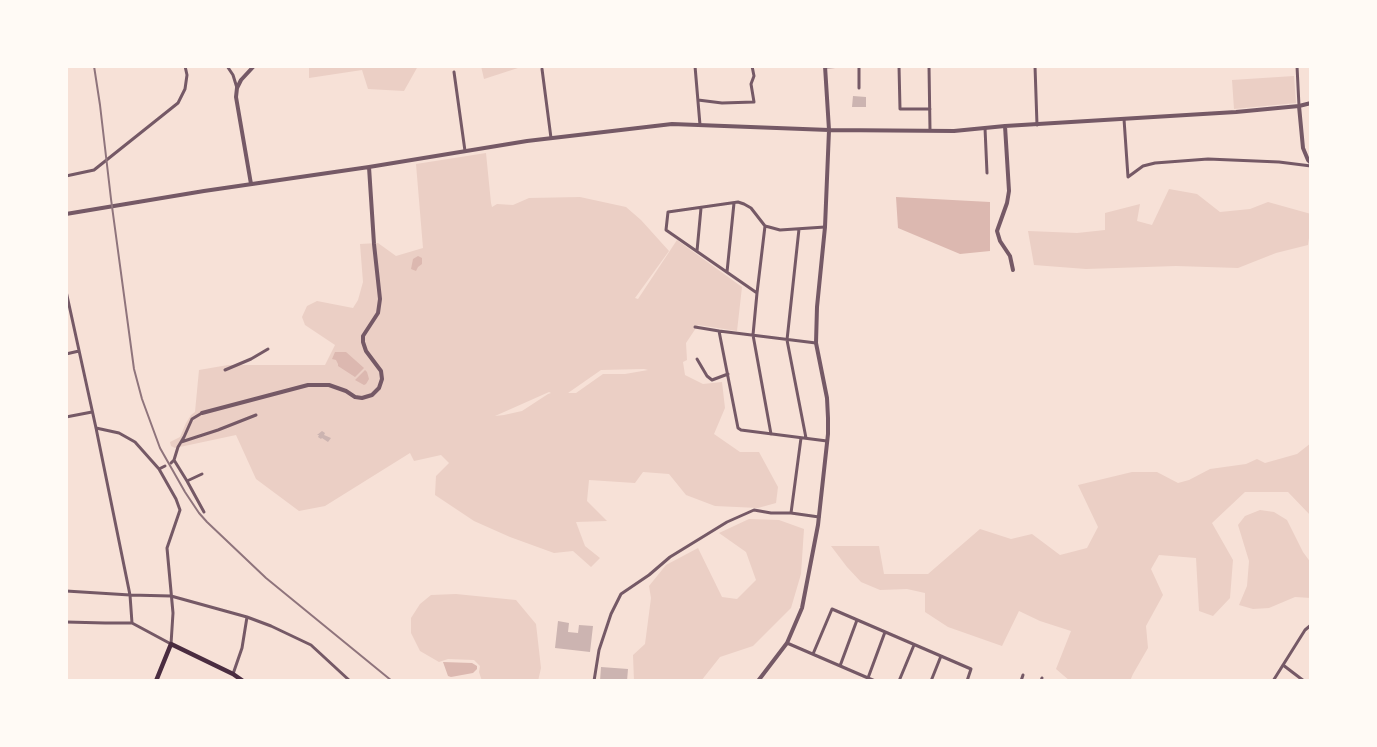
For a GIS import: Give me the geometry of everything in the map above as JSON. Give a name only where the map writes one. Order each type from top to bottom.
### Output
[{"type":"main road","points":[[157,680],[171,644],[233,674],[243,681]]},
{"type":"street","points":[[66,176],[94,170],[178,103],[185,89],[187,75],[184,66]]},
{"type":"street","points":[[227,66],[234,75],[237,88]]},
{"type":"street","points":[[251,184],[236,97],[240,80],[254,66]]},
{"type":"street","points":[[695,66],[700,125]]},
{"type":"street","points":[[698,100],[722,103],[754,102],[751,84],[754,76],[752,66]]},
{"type":"street","points":[[758,681],[787,643],[802,608],[818,517],[828,418],[816,343],[825,227],[829,130],[825,67],[845,66]]},
{"type":"street","points":[[859,66],[859,88]]},
{"type":"street","points":[[898,66],[900,109],[930,109]]},
{"type":"street","points":[[929,66],[930,130]]},
{"type":"street","points":[[1035,66],[1037,124]]},
{"type":"street","points":[[1297,66],[1303,148],[1311,164]]},
{"type":"street","points":[[542,69],[551,138]]},
{"type":"street","points":[[454,72],[464,151]]},
{"type":"street","points":[[66,214],[551,138],[672,124],[829,130],[954,131],[1311,104]]},
{"type":"street","points":[[1124,119],[1128,177],[1143,166],[1155,163],[1208,160],[1311,164]]},
{"type":"street","points":[[1005,126],[1008,191],[1005,210],[997,231],[1000,241],[1010,256],[1013,270]]},
{"type":"street","points":[[985,128],[987,172]]},
{"type":"street","points":[[204,512],[187,481],[172,461],[192,419],[202,413],[308,385],[329,385],[362,398],[369,396],[379,388],[382,371],[366,351],[363,342],[363,336],[378,313],[380,299],[369,166]]},
{"type":"street","points":[[757,293],[666,230],[668,212],[738,202],[751,208],[765,226],[780,230],[825,227]]},
{"type":"street","points":[[727,272],[734,203]]},
{"type":"street","points":[[697,251],[701,208]]},
{"type":"street","points":[[765,226],[753,335],[771,434]]},
{"type":"street","points":[[799,229],[788,340],[806,438]]},
{"type":"street","points":[[66,291],[130,595],[132,623]]},
{"type":"street","points":[[695,327],[816,343]]},
{"type":"street","points":[[719,331],[738,428],[741,430],[827,441]]},
{"type":"street","points":[[225,370],[251,359],[268,349]]},
{"type":"street","points":[[66,354],[79,351]]},
{"type":"street","points":[[697,359],[707,376],[712,380],[728,374]]},
{"type":"street","points":[[66,417],[92,412]]},
{"type":"street","points":[[181,442],[212,433],[256,415]]},
{"type":"street","points":[[66,622],[132,623],[171,644],[173,613],[166,548],[180,510],[159,469],[135,442],[119,433],[96,428]]},
{"type":"street","points":[[791,513],[801,438]]},
{"type":"street","points":[[159,469],[165,466]]},
{"type":"street","points":[[187,481],[202,474]]},
{"type":"street","points":[[594,681],[599,650],[611,614],[621,594],[649,575],[670,557],[727,522],[754,510],[818,517]]},
{"type":"street","points":[[66,591],[171,596],[247,617],[271,626],[311,646],[350,681]]},
{"type":"street","points":[[813,654],[832,609],[971,669],[967,681]]},
{"type":"street","points":[[233,674],[242,648],[247,617]]},
{"type":"street","points":[[840,666],[857,620]]},
{"type":"street","points":[[1273,681],[1305,630],[1311,625]]},
{"type":"street","points":[[868,678],[886,632]]},
{"type":"street","points":[[787,643],[875,681]]},
{"type":"street","points":[[899,681],[914,644]]},
{"type":"street","points":[[931,681],[941,656]]},
{"type":"street","points":[[1282,665],[1304,681]]},
{"type":"street","points":[[1021,681],[1023,675]]},
{"type":"shaded area","points":[[309,66],[418,66],[404,91],[368,89],[362,70],[309,78]]},
{"type":"shaded area","points":[[481,66],[524,66],[484,79]]},
{"type":"shaded area","points":[[1294,76],[1296,103],[1234,109],[1232,80]]},
{"type":"shaded area","points":[[486,153],[492,207],[497,204],[513,205],[529,198],[580,197],[626,207],[641,220],[669,251],[635,298],[638,299],[677,240],[742,287],[737,331],[698,325],[686,343],[687,360],[683,362],[685,375],[703,384],[722,382],[725,408],[714,434],[740,452],[759,452],[778,487],[776,503],[758,508],[715,506],[686,495],[669,474],[643,472],[635,483],[589,480],[587,501],[607,521],[576,522],[585,546],[600,558],[591,567],[573,551],[554,553],[474,521],[435,495],[436,476],[449,463],[441,455],[414,461],[410,453],[325,506],[299,511],[256,479],[236,435],[175,448],[171,446],[170,442],[180,437],[186,423],[195,412],[199,370],[228,365],[325,365],[335,345],[305,325],[302,317],[307,306],[317,301],[353,308],[358,300],[363,282],[360,244],[378,243],[396,256],[423,248],[416,164]],"holes":[[[601,370],[648,370],[625,374],[603,374],[576,393],[568,393]],[[549,392],[551,393],[522,411],[495,416]]]},
{"type":"shaded area","points":[[1169,189],[1197,194],[1220,212],[1250,209],[1268,202],[1311,214],[1308,245],[1276,253],[1238,268],[1176,266],[1086,269],[1034,265],[1028,231],[1077,233],[1105,230],[1105,213],[1140,204],[1137,221],[1152,225]]},
{"type":"shaded area","points":[[896,197],[990,202],[990,251],[960,254],[898,228]]},
{"type":"shaded area","points":[[418,256],[422,258],[422,264],[416,271],[411,269],[413,259]]},
{"type":"shaded area","points":[[335,352],[346,352],[364,368],[355,377],[338,366],[336,360],[332,359]]},
{"type":"shaded area","points":[[365,370],[369,379],[364,385],[355,380]]},
{"type":"shaded area","points":[[1311,443],[1311,516],[1288,492],[1245,492],[1212,523],[1233,560],[1230,598],[1213,616],[1199,611],[1196,558],[1159,555],[1151,569],[1163,595],[1146,626],[1148,648],[1130,681],[1070,681],[1056,669],[1071,631],[1040,621],[1019,611],[1002,646],[948,627],[925,612],[925,593],[907,589],[880,590],[861,582],[831,546],[879,546],[884,574],[928,574],[980,529],[1011,539],[1032,534],[1060,555],[1087,548],[1098,527],[1078,485],[1132,472],[1157,472],[1178,483],[1189,480],[1210,469],[1246,464],[1257,459],[1265,463],[1297,454]]},
{"type":"shaded area","points":[[1260,510],[1274,512],[1287,520],[1303,552],[1311,563],[1311,598],[1295,597],[1269,608],[1253,609],[1239,605],[1247,586],[1249,561],[1238,525],[1245,516]]},
{"type":"shaded area","points":[[749,519],[779,520],[804,529],[801,574],[791,608],[753,646],[720,657],[701,681],[634,681],[633,655],[645,644],[651,598],[649,586],[666,565],[698,548],[722,597],[737,599],[756,580],[746,552],[719,533]]},
{"type":"shaded area","points":[[456,594],[516,600],[536,624],[541,668],[538,681],[482,681],[479,672],[480,666],[474,660],[448,659],[439,662],[420,651],[411,633],[411,618],[420,604],[431,595]]},
{"type":"shaded area","points":[[443,662],[472,663],[477,666],[477,669],[473,673],[451,677],[448,676]]},
{"type":"building","points":[[853,96],[866,97],[866,107],[852,107]]},
{"type":"building","points":[[322,431],[325,433],[324,435],[331,438],[328,442],[318,437],[319,435],[317,435]]},
{"type":"building","points":[[558,621],[569,623],[568,632],[578,633],[579,625],[593,626],[590,652],[555,648]]},
{"type":"building","points":[[601,667],[628,669],[627,681],[600,681]]},
{"type":"railway","points":[[94,66],[134,369],[142,399],[160,448],[185,492],[207,522],[266,578],[392,681]]}]
